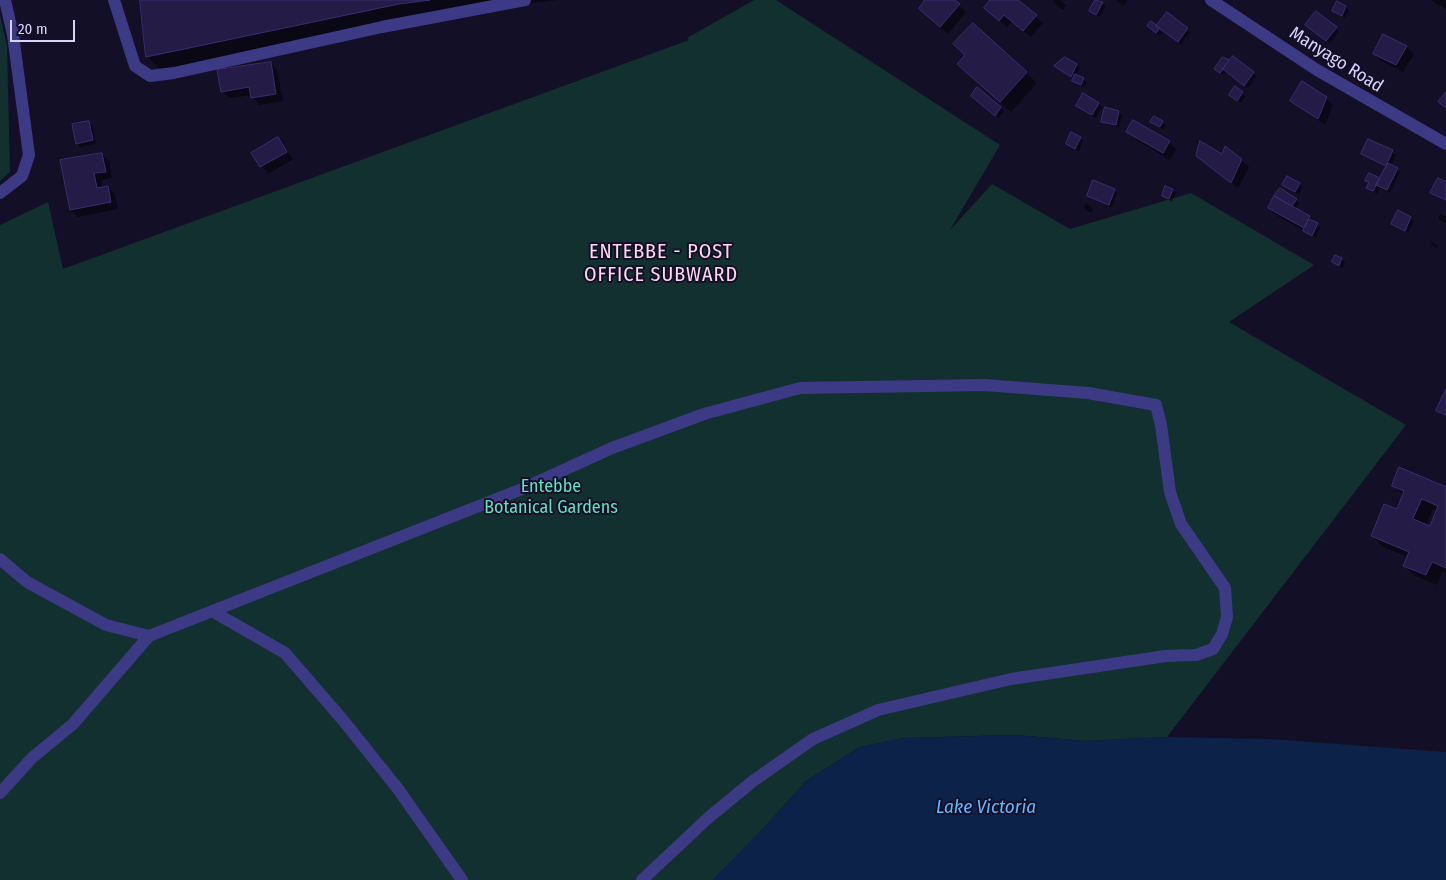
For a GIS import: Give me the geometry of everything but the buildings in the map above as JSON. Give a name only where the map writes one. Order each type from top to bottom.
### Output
[{"type":"street","points":[[0,192],[22,176],[29,155],[13,35],[5,0]]},
{"type":"street","points":[[114,0],[135,66],[150,76],[174,73],[382,27],[525,0]]},
{"type":"street","name":"Manyago Road","points":[[1211,0],[1317,70],[1446,144]]},
{"type":"street","points":[[0,793],[32,758],[73,724],[149,636],[522,489],[630,442],[704,414],[800,388],[985,384],[1088,393],[1156,405],[1161,425],[1170,492],[1181,524],[1225,588],[1227,617],[1222,634],[1214,649],[1196,655],[1166,656],[1011,680],[878,710],[813,740],[754,781],[708,818],[642,880]]},
{"type":"street","points":[[0,559],[27,582],[106,625],[149,636]]},
{"type":"street","points":[[212,611],[285,653],[398,789],[462,880]]},
{"type":"green space","name":"Entebbe Botanical Gardens","points":[[754,0],[776,0],[1000,145],[950,230],[992,184],[1070,229],[1191,193],[1314,265],[1229,322],[1406,425],[1167,737],[1085,741],[1015,735],[904,738],[860,747],[806,781],[713,880],[0,880],[0,225],[48,202],[63,269],[689,40],[687,38]]},
{"type":"green space","points":[[0,15],[7,46],[10,172],[0,181]]},
{"type":"water","name":"Lake Victoria","points":[[1015,735],[1085,741],[1167,737],[1270,739],[1446,752],[1446,880],[713,880],[806,781],[860,747],[904,738]]},
{"type":"district","name":"ENTEBBE - POST OFFICE SUBWARD","points":[[661,264]]}]
